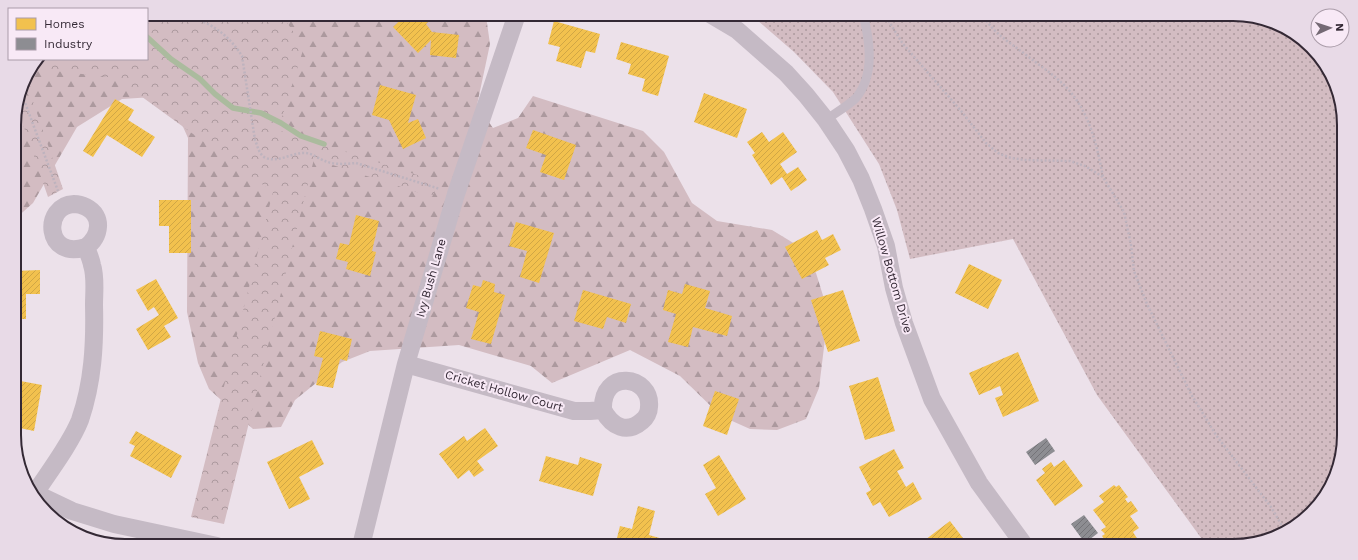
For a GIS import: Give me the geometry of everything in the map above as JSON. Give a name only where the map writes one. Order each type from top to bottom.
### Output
[{"type":"street","name":"Ivy Bush Lane","points":[[363,539],[406,364],[456,194],[514,21]]},
{"type":"street","name":"Willow Bottom Drive","points":[[722,21],[737,30],[786,73],[826,120],[846,150],[873,209],[886,246],[894,288],[904,323],[932,399],[980,483],[1020,539]]},
{"type":"street","points":[[70,204],[79,204],[86,207],[92,211],[97,220],[98,229],[96,237],[86,247],[77,250],[68,250],[62,247],[55,238],[52,228],[53,221],[57,213],[70,204]]},
{"type":"street","points":[[36,489],[68,442],[79,421],[87,394],[95,341],[93,266],[86,247]]},
{"type":"street","name":"Cricket Hollow Court","points":[[406,364],[574,411],[590,412],[603,410]]},
{"type":"street","points":[[39,495],[72,511],[122,525],[185,539]]},
{"type":"lane","points":[[826,120],[855,98],[866,78],[870,58],[865,21]]},
{"type":"path","points":[[201,21],[226,36],[242,56],[256,140],[260,152],[266,158],[278,159],[293,154],[307,153],[327,162],[343,164],[356,163],[456,194]]},
{"type":"path","points":[[889,21],[903,44],[962,112],[986,143],[998,153],[1011,158],[1025,160],[1070,161],[1085,166],[1103,177]]},
{"type":"path","points":[[987,21],[994,31],[1054,76],[1066,87],[1081,108],[1096,143],[1103,177],[1124,212],[1130,238],[1134,271],[1147,304],[1191,394],[1216,435],[1271,507],[1282,526]]},
{"type":"path","points":[[24,101],[64,207]]},
{"type":"green space","points":[[148,21],[487,21],[490,44],[477,105],[493,128],[518,118],[533,96],[643,131],[664,152],[692,203],[717,221],[772,230],[800,247],[816,273],[825,302],[826,331],[819,388],[806,419],[777,430],[750,429],[721,416],[680,376],[630,350],[552,383],[531,366],[459,345],[370,351],[342,362],[295,400],[281,427],[253,429],[209,389],[198,363],[187,312],[188,138],[176,111],[153,97],[122,99],[77,127],[33,203],[21,214],[21,118],[29,85],[44,60],[148,60]]},
{"type":"green space","points":[[148,21],[286,21],[304,47],[278,130],[439,182],[432,197],[314,159],[224,524],[191,517],[273,192],[116,78],[38,69],[44,60],[148,60]]},
{"type":"green space","points":[[758,21],[1233,21],[1267,26],[1291,38],[1302,47],[1316,62],[1329,85],[1336,111],[1337,125],[1336,449],[1332,469],[1320,493],[1307,509],[1285,525],[1267,534],[1240,539],[1202,539],[1097,395],[1013,239],[910,259],[897,210],[879,164],[833,92],[794,52]]},
{"type":"green space","points":[[28,87],[63,189],[48,197],[21,119]]},
{"type":"building: Homes","points":[[399,21],[429,21],[426,24],[432,32],[459,35],[456,58],[430,55],[431,40],[418,53],[393,27]]},
{"type":"building: Homes","points":[[554,21],[600,34],[595,53],[586,51],[581,68],[556,61],[560,47],[548,44]]},
{"type":"building: Homes","points":[[621,42],[669,56],[658,96],[642,91],[645,79],[628,74],[631,64],[616,59]]},
{"type":"building: Homes","points":[[380,85],[416,95],[408,123],[418,119],[426,138],[403,149],[389,120],[372,115]]},
{"type":"building: Homes","points":[[704,93],[747,109],[737,138],[694,122]]},
{"type":"building: Homes","points":[[115,99],[134,110],[128,120],[155,137],[142,157],[107,135],[93,157],[83,151]]},
{"type":"building: Homes","points":[[533,130],[576,145],[564,180],[540,172],[546,155],[526,148]]},
{"type":"building: Homes","points":[[762,132],[769,142],[783,132],[797,152],[780,164],[787,174],[798,167],[807,180],[791,191],[782,177],[771,185],[752,155],[755,153],[747,142]]},
{"type":"building: Homes","points":[[159,200],[191,200],[191,253],[169,253],[169,226],[159,226]]},
{"type":"building: Homes","points":[[356,215],[379,221],[372,251],[376,252],[370,276],[346,269],[348,262],[336,259],[340,243],[349,245]]},
{"type":"building: Homes","points":[[516,222],[554,233],[539,283],[520,277],[527,251],[509,246]]},
{"type":"building: Homes","points":[[817,230],[822,240],[833,234],[841,250],[825,258],[829,265],[802,279],[785,247]]},
{"type":"building: Homes","points":[[969,264],[1002,280],[988,309],[955,293]]},
{"type":"building: Homes","points":[[40,270],[40,294],[26,294],[26,319],[21,319],[21,271]]},
{"type":"building: Homes","points":[[156,279],[178,318],[164,326],[171,337],[148,350],[136,329],[159,315],[154,307],[148,311],[136,290]]},
{"type":"building: Homes","points":[[483,280],[495,284],[494,292],[505,295],[491,344],[471,339],[479,312],[466,308],[473,285],[481,287]]},
{"type":"building: Homes","points":[[685,284],[710,291],[705,308],[732,316],[727,336],[693,327],[688,347],[668,342],[676,314],[663,310],[668,290],[682,294]]},
{"type":"building: Homes","points":[[583,290],[631,304],[626,323],[607,317],[603,329],[574,321]]},
{"type":"building: Homes","points":[[843,290],[860,341],[828,352],[811,300]]},
{"type":"building: Homes","points":[[320,331],[352,339],[347,361],[340,359],[333,388],[316,385],[323,358],[314,356]]},
{"type":"building: Homes","points":[[1018,352],[1039,401],[1003,417],[995,398],[1003,395],[1000,386],[979,395],[969,373]]},
{"type":"building: Homes","points":[[878,377],[895,431],[865,440],[849,386]]},
{"type":"building: Homes","points":[[21,381],[42,385],[34,431],[21,428]]},
{"type":"building: Homes","points":[[715,391],[739,399],[727,435],[703,426]]},
{"type":"building: Homes","points":[[485,428],[498,446],[477,461],[484,470],[474,477],[469,470],[458,479],[439,454],[464,436],[467,441]]},
{"type":"building: Homes","points":[[136,431],[182,456],[171,478],[130,456],[135,446],[129,443]]},
{"type":"building: Homes","points":[[312,440],[324,464],[299,477],[310,499],[289,509],[267,462]]},
{"type":"building: Homes","points":[[894,449],[904,468],[897,471],[906,487],[913,482],[922,499],[889,517],[880,502],[873,506],[866,493],[871,490],[859,467]]},
{"type":"building: Homes","points":[[719,455],[746,499],[718,516],[705,494],[716,488],[703,465]]},
{"type":"building: Homes","points":[[546,456],[578,465],[580,457],[602,464],[593,496],[539,481]]},
{"type":"building: Homes","points":[[1064,460],[1083,486],[1055,506],[1036,480],[1045,473],[1042,469],[1051,462],[1054,467]]},
{"type":"building: Homes","points":[[1114,485],[1116,487],[1119,485],[1128,497],[1125,499],[1128,503],[1131,501],[1138,511],[1130,516],[1139,528],[1133,532],[1137,539],[1104,539],[1102,536],[1105,534],[1101,530],[1106,527],[1093,510],[1104,502],[1099,496]]},
{"type":"building: Homes","points":[[638,506],[655,511],[649,535],[663,539],[617,539],[620,526],[632,529]]},
{"type":"building: Homes","points":[[950,521],[964,539],[926,539]]},
{"type":"building: Industry","points":[[1046,438],[1055,451],[1035,465],[1026,452]]},
{"type":"building: Industry","points":[[1084,515],[1098,533],[1090,539],[1082,539],[1071,524]]},
{"type":"waterway","points":[[148,38],[171,59],[200,79],[215,94],[233,108],[261,113],[281,123],[301,136],[324,144]]}]
